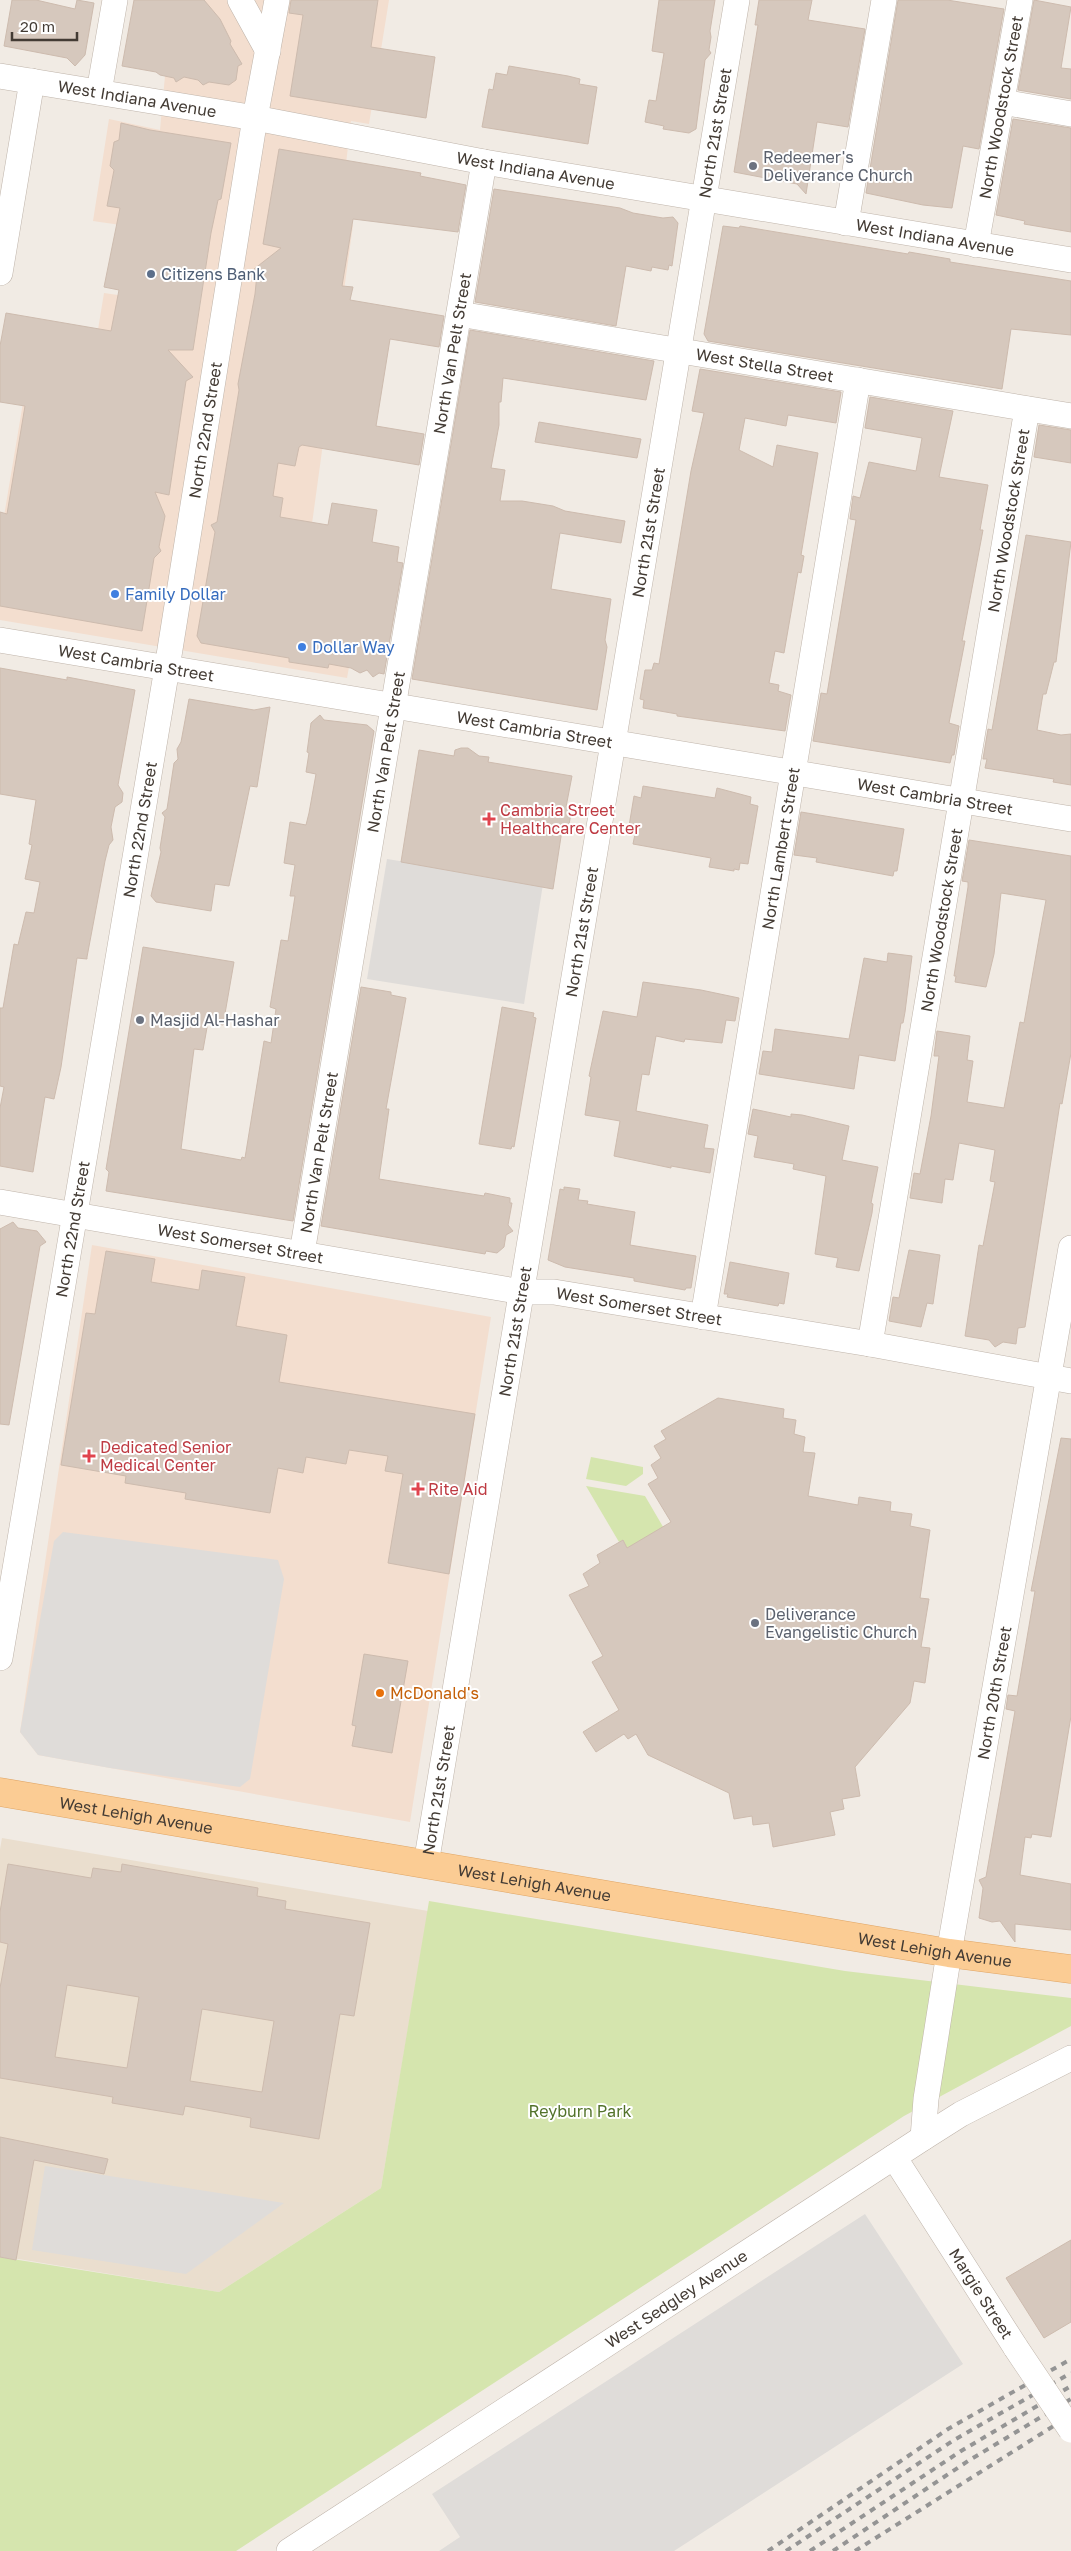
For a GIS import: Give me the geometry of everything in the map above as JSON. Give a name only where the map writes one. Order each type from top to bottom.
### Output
[{"type":"main road","name":"West Lehigh Avenue","points":[[0,1792],[949,1953],[1071,1969]]},
{"type":"street","points":[[99,92],[115,0]]},
{"type":"street","points":[[240,0],[268,50]]},
{"type":"street","name":"North 22nd Street","points":[[0,1658],[167,668],[255,118],[277,0]]},
{"type":"street","name":"North 21st Street","points":[[426,1864],[737,0]]},
{"type":"street","points":[[846,223],[884,0]]},
{"type":"street","name":"North Woodstock Street","points":[[976,245],[1020,0]]},
{"type":"street","name":"West Indiana Avenue","points":[[0,76],[255,118],[484,162],[1071,260]]},
{"type":"street","points":[[0,273],[32,81]]},
{"type":"street","points":[[1002,102],[1071,114]]},
{"type":"street","name":"North Van Pelt Street","points":[[302,1253],[484,162]]},
{"type":"street","name":"West Stella Street","points":[[459,314],[1071,416]]},
{"type":"street","name":"North Lambert Street","points":[[703,1317],[858,380]]},
{"type":"street","name":"North Woodstock Street","points":[[870,1344],[1027,409]]},
{"type":"street","name":"West Cambria Street","points":[[0,640],[1071,819]]},
{"type":"street","name":"West Somerset Street","points":[[0,1202],[522,1292],[554,1292],[870,1344],[1060,1379]]},
{"type":"street","name":"North 20th Street","points":[[922,2138],[926,2099],[949,1953],[1060,1379],[1071,1248]]},
{"type":"street","name":"West Sedgley Avenue","points":[[289,2551],[922,2138],[961,2114],[1071,2058]]},
{"type":"street","name":"Margie Street","points":[[894,2158],[1071,2430]]},
{"type":"shaded area","points":[[172,0],[389,0],[369,124],[351,121],[339,223],[353,225],[304,582],[363,592],[347,678],[0,620],[0,540],[31,355],[92,366],[104,293],[200,307],[210,238],[93,221],[109,119],[160,130]]},
{"type":"shaded area","points":[[387,859],[543,884],[524,1004],[367,979]]},
{"type":"shaded area","points":[[92,1245],[491,1317],[410,1822],[38,1755],[20,1732]]},
{"type":"shaded area","points":[[63,1532],[278,1560],[284,1579],[250,1779],[240,1787],[110,1768],[38,1755],[20,1732],[54,1541]]},
{"type":"shaded area","points":[[2,1838],[428,1911],[381,2188],[219,2292],[0,2256],[0,1849]]},
{"type":"shaded area","points":[[45,2166],[284,2203],[186,2274],[32,2250]]},
{"type":"shaded area","points":[[865,2214],[963,2364],[674,2551],[439,2551],[460,2537],[432,2494]]},
{"type":"green space","points":[[591,1457],[643,1467],[643,1474],[626,1486],[586,1479]]},
{"type":"green space","points":[[586,1486],[645,1496],[669,1537],[627,1548],[623,1540],[619,1542]]},
{"type":"green space","name":"Reyburn Park","points":[[429,1901],[845,1971],[1071,1998],[1071,2026],[904,2116],[236,2551],[0,2551],[0,2257],[219,2292],[381,2188]]},
{"type":"building","points":[[12,0],[36,0],[75,9],[77,0],[94,3],[85,55],[75,66],[67,58],[4,46]]},
{"type":"building","points":[[134,0],[204,0],[220,19],[231,41],[230,44],[242,64],[238,66],[236,80],[229,85],[209,82],[203,85],[198,80],[184,77],[176,82],[174,78],[160,75],[156,72],[122,66]]},
{"type":"building","points":[[291,0],[378,0],[371,47],[435,57],[426,118],[290,96],[303,15],[289,13]]},
{"type":"building","points":[[659,0],[715,0],[710,31],[709,50],[711,53],[705,60],[696,129],[689,133],[663,129],[664,126],[645,122],[649,100],[656,101],[664,53],[652,51]]},
{"type":"building","points":[[759,0],[812,0],[808,20],[865,29],[848,127],[817,122],[806,194],[797,184],[734,172],[758,25],[755,25]]},
{"type":"building","points":[[898,0],[947,0],[1004,9],[979,149],[963,146],[952,208],[923,205],[866,193]]},
{"type":"building","points":[[1034,0],[1071,7],[1061,68],[1071,69],[1071,99],[1018,90]]},
{"type":"building","points":[[509,66],[568,76],[580,79],[579,84],[597,87],[588,144],[482,127],[489,89],[493,90],[496,73],[507,75]]},
{"type":"building","points":[[1013,119],[1071,128],[1071,232],[1024,224],[1025,221],[996,215]]},
{"type":"building","points":[[121,123],[150,130],[231,143],[221,199],[218,200],[211,233],[193,350],[168,350],[193,377],[186,381],[169,495],[155,492],[165,516],[159,547],[161,551],[154,558],[142,631],[0,606],[0,512],[7,514],[25,406],[0,402],[0,346],[6,313],[111,331],[119,290],[104,287],[120,208],[107,206],[114,170],[110,166],[114,142],[119,140]]},
{"type":"building","points":[[279,149],[421,173],[420,176],[466,185],[458,232],[353,219],[342,286],[353,287],[350,300],[444,316],[439,347],[390,339],[376,426],[424,434],[419,465],[302,445],[299,447],[295,466],[278,463],[273,496],[283,498],[280,517],[328,525],[332,503],[377,510],[372,542],[399,547],[397,562],[403,563],[384,674],[379,673],[373,677],[367,670],[360,673],[351,668],[329,664],[328,668],[289,662],[289,658],[201,643],[197,636],[215,532],[211,525],[217,522],[239,390],[238,384],[255,294],[257,274],[254,269],[281,248],[263,244]]},
{"type":"building","points":[[494,189],[620,208],[633,213],[663,218],[673,217],[678,223],[672,266],[669,265],[668,270],[652,267],[651,271],[626,266],[616,326],[475,302]]},
{"type":"building","points":[[723,226],[739,228],[740,226],[908,254],[909,252],[950,259],[950,262],[1071,281],[1071,335],[1011,329],[1002,389],[708,341],[704,334]]},
{"type":"building","points":[[470,330],[654,361],[646,400],[503,378],[501,402],[499,402],[499,425],[491,468],[505,470],[500,501],[522,501],[553,506],[565,511],[625,521],[621,543],[560,533],[551,589],[611,599],[605,640],[607,647],[597,710],[412,679]]},
{"type":"building","points":[[700,369],[841,392],[836,423],[788,415],[786,426],[745,418],[739,450],[773,467],[777,445],[818,453],[801,555],[804,556],[801,573],[798,572],[784,653],[775,651],[769,683],[779,685],[778,691],[791,695],[785,731],[677,716],[677,714],[643,708],[644,700],[640,699],[645,670],[652,670],[654,663],[659,664],[691,471],[704,413],[692,411]]},
{"type":"building","points":[[870,397],[953,411],[939,477],[988,485],[980,530],[983,530],[962,641],[965,641],[949,723],[959,726],[954,755],[952,755],[950,763],[813,741],[821,693],[827,694],[856,520],[850,519],[853,496],[860,498],[869,462],[916,471],[922,438],[865,428]]},
{"type":"building","points":[[539,422],[641,439],[637,458],[535,442]]},
{"type":"building","points":[[1039,425],[1071,430],[1071,463],[1034,457]]},
{"type":"building","points":[[1026,535],[1071,542],[1056,662],[1054,662],[1046,694],[1043,694],[1037,730],[1061,735],[1071,734],[1071,785],[1053,782],[1054,779],[985,768],[987,759],[983,759],[988,729],[992,730]]},
{"type":"building","points":[[0,668],[67,680],[67,677],[135,690],[118,785],[123,793],[122,802],[115,807],[111,827],[113,840],[109,845],[105,861],[87,959],[77,958],[61,1067],[54,1099],[45,1097],[33,1172],[0,1166],[0,1108],[4,1087],[0,1086],[0,1008],[3,1008],[14,944],[18,945],[26,912],[34,913],[40,882],[25,879],[32,845],[29,844],[36,800],[0,794]]},
{"type":"building","points":[[189,699],[254,710],[270,707],[257,787],[250,786],[229,886],[215,884],[211,911],[156,902],[151,896],[161,852],[165,817],[162,813],[167,809],[174,763],[178,759],[177,749],[181,742]]},
{"type":"building","points":[[320,715],[324,720],[367,725],[374,731],[293,1221],[106,1191],[109,1172],[106,1169],[143,947],[234,962],[223,1025],[208,1022],[203,1050],[194,1049],[181,1149],[241,1160],[242,1157],[245,1158],[264,1041],[271,1043],[276,1009],[270,1007],[281,940],[288,941],[295,896],[290,896],[295,865],[284,863],[290,822],[306,825],[316,774],[306,772],[309,753],[307,752],[311,723]]},
{"type":"building","name":"Cambria Street Healthcare Center","points":[[468,748],[479,756],[489,757],[488,762],[572,776],[566,807],[572,808],[568,830],[562,830],[553,889],[401,862],[419,750],[454,756],[455,750]]},
{"type":"building","points":[[643,786],[715,798],[717,788],[751,797],[750,804],[758,806],[748,864],[740,863],[739,870],[734,869],[734,871],[709,867],[711,858],[633,844],[635,834],[628,832],[634,796],[641,798]]},
{"type":"building","points":[[801,812],[904,829],[897,871],[894,871],[893,876],[816,862],[817,858],[794,855]]},
{"type":"building","points":[[969,840],[1071,856],[1071,1053],[1062,1104],[1060,1103],[1025,1327],[1018,1328],[1016,1344],[1003,1342],[995,1347],[989,1340],[965,1336],[979,1245],[983,1246],[995,1182],[990,1181],[995,1150],[959,1143],[953,1180],[945,1179],[942,1203],[910,1198],[914,1173],[920,1174],[931,1116],[939,1056],[934,1056],[937,1031],[970,1036],[967,1060],[973,1061],[967,1102],[1004,1108],[1020,1022],[1024,1023],[1046,900],[1001,893],[994,954],[986,987],[955,982],[956,976],[954,976],[968,887],[968,882],[962,881]]},
{"type":"building","points":[[888,953],[912,956],[905,1012],[903,1023],[901,1023],[895,1061],[859,1055],[854,1089],[759,1074],[763,1051],[772,1052],[775,1029],[849,1039],[864,958],[887,962]]},
{"type":"building","points":[[643,982],[701,990],[739,998],[735,1021],[726,1020],[722,1043],[685,1039],[684,1042],[656,1036],[649,1075],[642,1074],[636,1111],[708,1125],[704,1148],[714,1149],[710,1173],[671,1166],[671,1168],[614,1156],[620,1121],[585,1115],[591,1077],[589,1076],[603,1011],[637,1017]]},
{"type":"building","points":[[361,987],[391,992],[391,995],[406,998],[386,1109],[389,1109],[379,1179],[484,1196],[485,1193],[510,1198],[510,1203],[512,1203],[508,1225],[513,1231],[506,1235],[504,1247],[497,1253],[486,1251],[485,1254],[321,1226]]},
{"type":"building","points":[[502,1007],[534,1013],[533,1017],[536,1018],[514,1147],[512,1146],[511,1149],[479,1144]]},
{"type":"building","points":[[753,1109],[791,1117],[791,1114],[802,1115],[849,1126],[842,1160],[878,1167],[871,1203],[873,1204],[872,1213],[859,1271],[836,1267],[838,1258],[815,1254],[826,1176],[793,1169],[794,1164],[754,1157],[758,1136],[748,1134]]},
{"type":"building","points":[[564,1187],[580,1189],[578,1200],[588,1201],[587,1204],[635,1212],[630,1245],[696,1256],[691,1288],[686,1288],[685,1290],[634,1281],[634,1278],[565,1267],[548,1260],[560,1189],[564,1190]]},
{"type":"building","points":[[13,1222],[18,1228],[37,1231],[46,1242],[40,1246],[9,1425],[0,1424],[0,1229]]},
{"type":"building","points":[[909,1250],[940,1255],[933,1304],[927,1303],[921,1327],[889,1321],[893,1297],[899,1298]]},
{"type":"building","points":[[106,1251],[155,1259],[151,1282],[199,1290],[202,1270],[245,1277],[236,1326],[287,1335],[279,1382],[475,1414],[449,1574],[388,1563],[403,1474],[385,1471],[388,1456],[349,1450],[346,1464],[306,1457],[303,1473],[278,1468],[270,1513],[185,1499],[186,1493],[125,1483],[126,1476],[61,1465],[86,1313],[95,1314]]},
{"type":"building","points":[[730,1262],[789,1273],[784,1304],[779,1303],[778,1306],[727,1297],[728,1294],[724,1294]]},
{"type":"building","name":"Deliverance Evangelistic Church","points":[[718,1398],[784,1409],[783,1418],[796,1420],[794,1434],[805,1437],[803,1452],[815,1453],[808,1496],[858,1505],[859,1497],[891,1502],[890,1511],[912,1514],[910,1526],[930,1530],[920,1598],[929,1599],[921,1647],[930,1648],[925,1683],[914,1681],[910,1703],[855,1767],[860,1796],[842,1799],[844,1809],[830,1812],[835,1835],[773,1847],[769,1823],[753,1825],[752,1816],[734,1819],[729,1793],[648,1755],[636,1734],[628,1739],[624,1734],[596,1752],[583,1732],[619,1710],[592,1662],[603,1656],[569,1595],[589,1586],[583,1574],[600,1563],[597,1555],[623,1540],[627,1548],[671,1522],[648,1484],[658,1478],[651,1465],[661,1458],[654,1446],[666,1439],[661,1431]]},
{"type":"building","points":[[1061,1438],[1071,1439],[1071,1716],[1051,1837],[1032,1834],[1031,1838],[1025,1837],[1020,1875],[1071,1884],[1071,1930],[1015,1924],[1015,1942],[1000,1921],[992,1922],[979,1918],[983,1888],[979,1880],[986,1877],[1015,1711],[1006,1709],[1008,1695],[1017,1696],[1035,1591],[1031,1591]]},
{"type":"building","name":"McDonald's","points":[[364,1654],[408,1661],[392,1753],[352,1746],[356,1726],[352,1725]]},
{"type":"building","points":[[8,1864],[91,1878],[93,1868],[121,1872],[122,1864],[258,1888],[257,1896],[286,1901],[285,1909],[370,1923],[354,2016],[340,2014],[319,2139],[250,2127],[251,2118],[185,2106],[183,2115],[112,2103],[113,2097],[0,2078],[0,1988],[8,1944],[0,1942],[0,1912]],"holes":[[[67,1985],[139,1997],[127,2068],[55,2057]],[[202,2009],[274,2021],[262,2092],[190,2081]]]},
{"type":"building","points":[[0,2137],[108,2159],[104,2174],[34,2160],[16,2260],[0,2257]]},
{"type":"building","points":[[1071,2240],[1071,2322],[1044,2338],[1006,2278]]},
{"type":"railway","points":[[768,2551],[948,2429],[1071,2359]]},
{"type":"railway","points":[[786,2551],[954,2440],[1071,2373]]},
{"type":"railway","points":[[810,2551],[961,2451],[1071,2386]]},
{"type":"railway","points":[[833,2551],[968,2461],[1071,2399]]},
{"type":"railway","points":[[855,2551],[1071,2415]]},
{"type":"place","name":"Redeemer's Deliverance Church","points":[[753,166]]},
{"type":"place","name":"Citizens Bank","points":[[151,274]]},
{"type":"place","name":"Family Dollar","points":[[115,594]]},
{"type":"place","name":"Dollar Way","points":[[302,647]]},
{"type":"place","name":"Cambria Street Healthcare Center","points":[[489,819]]},
{"type":"place","name":"Masjid Al-Hashar","points":[[140,1020]]},
{"type":"place","name":"Dedicated Senior Medical Center","points":[[89,1456]]},
{"type":"place","name":"Rite Aid","points":[[418,1489]]},
{"type":"place","name":"Deliverance Evangelistic Church","points":[[755,1623]]},
{"type":"place","name":"McDonald's","points":[[380,1693]]}]
